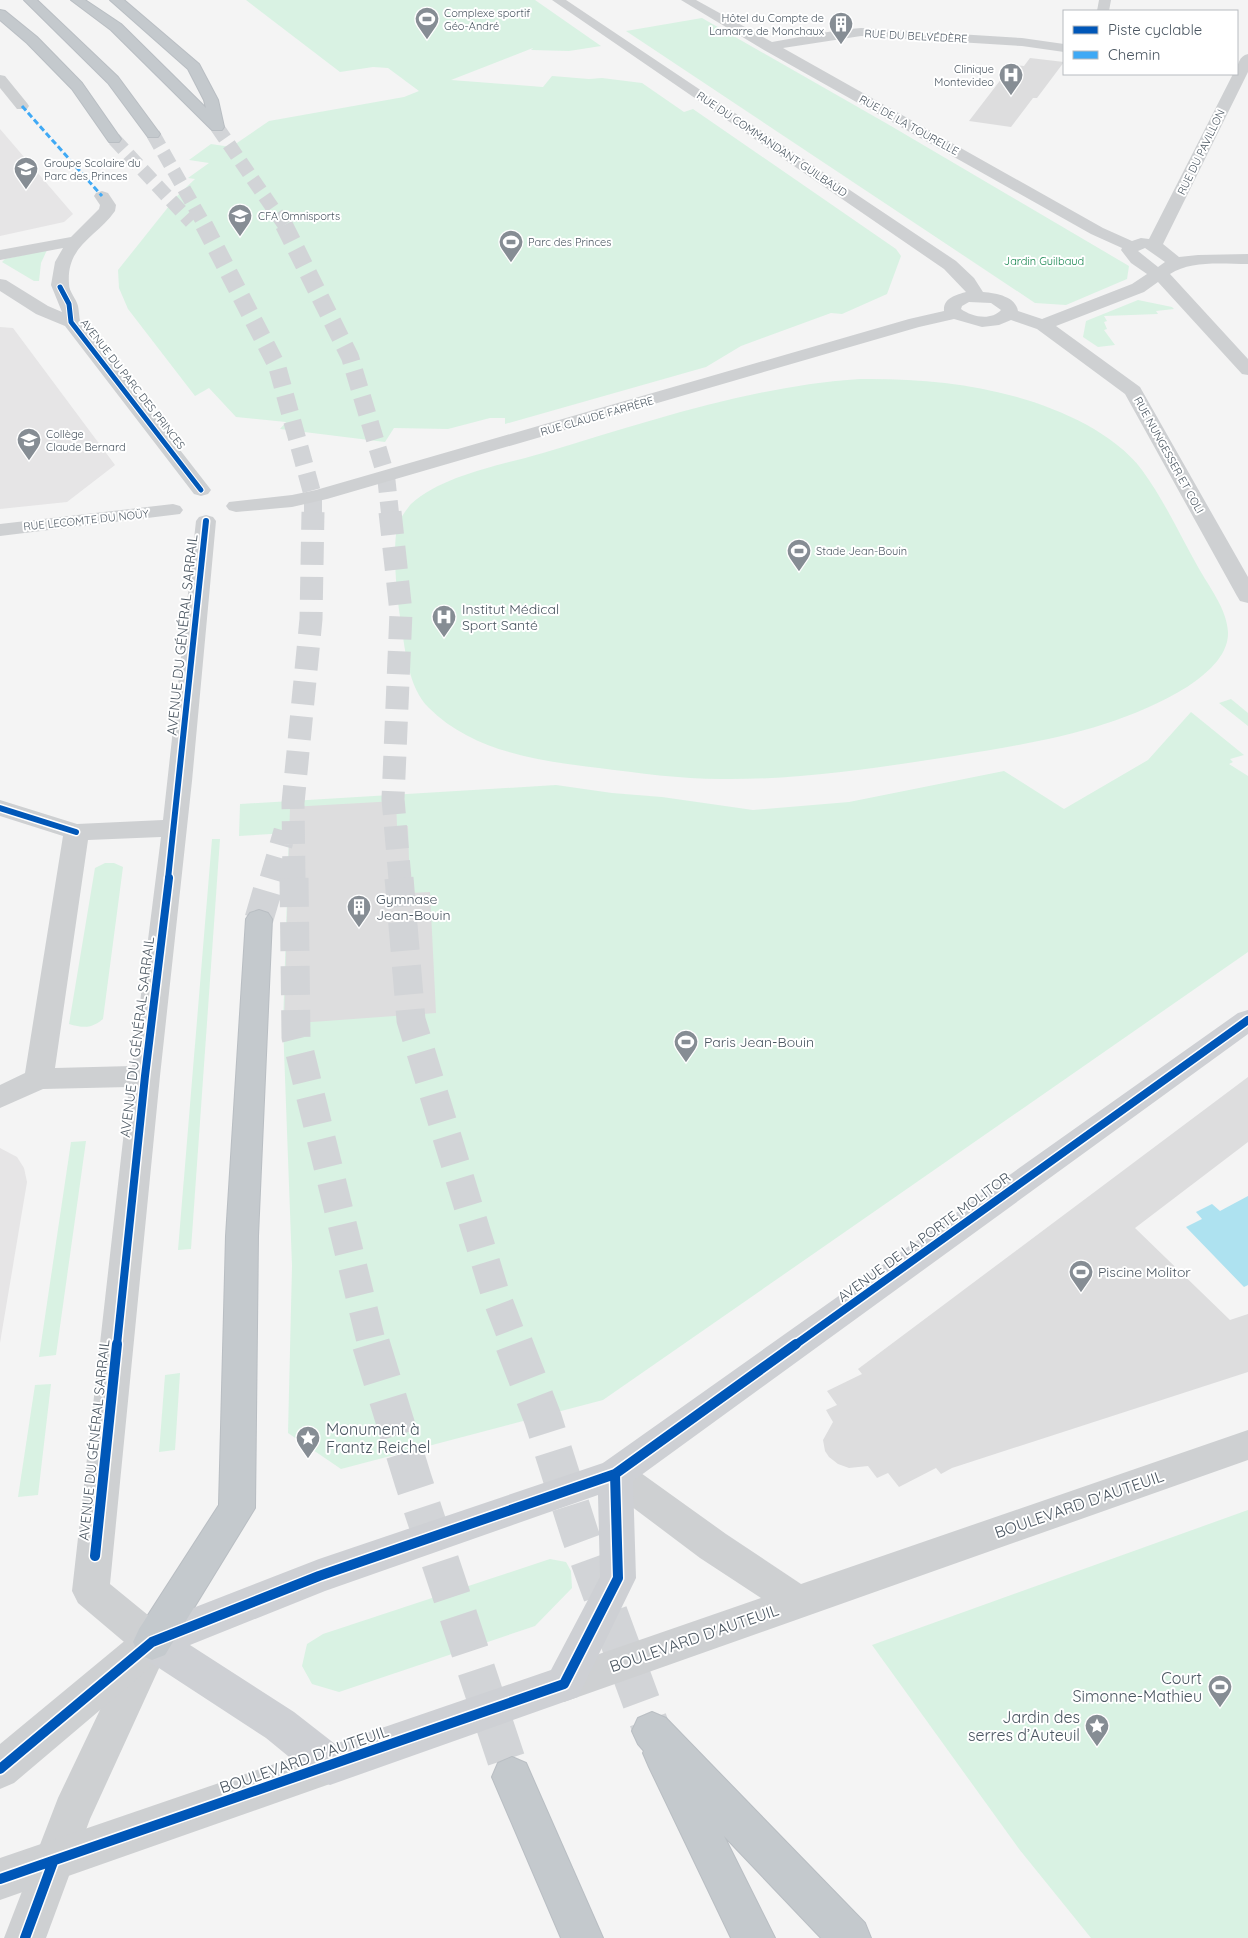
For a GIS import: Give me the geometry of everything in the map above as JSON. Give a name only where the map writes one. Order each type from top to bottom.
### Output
[{"type":"highway","points":[[77,0],[116,27],[217,127],[211,100],[194,67],[116,0]]},
{"type":"highway","points":[[26,4],[68,35],[114,80],[153,134]]},
{"type":"highway","points":[[0,14],[32,40],[77,86],[114,139]]},
{"type":"highway","points":[[152,1642],[237,1508],[242,1236],[259,919]]},
{"type":"highway","points":[[754,1938],[652,1732],[850,1938]]},
{"type":"highway","points":[[512,1777],[582,1938]]},
{"type":"main road","name":"AVENUE DE LA PORTE MOLITOR","points":[[615,1474],[1248,1020]]},
{"type":"main road","points":[[152,1642],[319,1576],[615,1474],[618,1578],[564,1684]]},
{"type":"main road","points":[[152,1642],[280,1725],[330,1765]]},
{"type":"main road","name":"BOULEVARD D'AUTEUIL","points":[[330,1765],[564,1684]]},
{"type":"street","name":"RUE DU COMMANDANT GUILBAUD","points":[[558,0],[950,265],[968,282],[978,297]]},
{"type":"street","name":"RUE DE LA TOURELLE","points":[[687,0],[1097,231],[1132,247]]},
{"type":"street","name":"RUE DU BELVÉDÈRE","points":[[769,47],[838,34],[861,32],[1022,42],[1063,48]]},
{"type":"street","name":"RUE DU PAVILLON","points":[[1154,245],[1242,67]]},
{"type":"street","points":[[0,79],[14,107]]},
{"type":"street","points":[[0,303],[60,287],[66,252],[74,240],[107,211],[108,205],[102,196]]},
{"type":"street","points":[[0,255],[74,240]]},
{"type":"street","points":[[1176,263],[1165,251],[1154,245],[1135,245],[1129,250],[1132,255],[1161,274],[1248,370]]},
{"type":"street","points":[[1043,325],[1071,316],[1138,288],[1176,263],[1198,260],[1248,260]]},
{"type":"street","points":[[0,284],[42,310],[71,322]]},
{"type":"street","name":"AVENUE DU PARC DES PRINCES","points":[[60,287],[69,304],[71,322],[200,490]]},
{"type":"street","points":[[969,297],[978,297],[1003,303],[1008,306],[1008,314],[997,320],[978,321],[969,320],[955,314],[952,310],[952,305],[955,302],[969,297]]},
{"type":"street","name":"RUE CLAUDE FARRÈRE","points":[[236,506],[292,501],[320,496],[915,323],[955,314]]},
{"type":"street","name":"RUE NUNGESSER ET COLI","points":[[1008,314],[1043,325],[1132,390],[1248,596]]},
{"type":"street","points":[[200,490],[228,493],[234,497],[236,506],[234,510],[222,517],[206,521],[188,520],[175,515],[173,510],[173,506],[182,496],[200,490]]},
{"type":"street","name":"RUE LECOMTE DU NOÜY","points":[[0,530],[173,510]]},
{"type":"street","name":"AVENUE DU GÉNÉRAL SARRAIL","points":[[152,1642],[91,1591],[206,521]]},
{"type":"street","points":[[0,808],[76,832],[174,828]]},
{"type":"street","points":[[39,1079],[76,832]]},
{"type":"street","points":[[0,1097],[39,1079],[145,1076]]},
{"type":"street","name":"BOULEVARD D'AUTEUIL","points":[[564,1684],[1248,1445]]},
{"type":"street","name":"BOULEVARD D'AUTEUIL","points":[[615,1474],[712,1546],[797,1602]]},
{"type":"street","points":[[0,1769],[152,1642]]},
{"type":"street","points":[[25,1938],[72,1812],[152,1642]]},
{"type":"street","name":"BOULEVARD D'AUTEUIL","points":[[0,1879],[330,1765]]},
{"type":"shaded area","name":"Groupe Scolaire du Parc des Princes","points":[[0,129],[73,214],[64,222],[0,236]]},
{"type":"shaded area","points":[[0,327],[13,328],[115,465],[67,502],[0,509]]},
{"type":"shaded area","points":[[0,1148],[17,1157],[24,1168],[27,1182],[0,1343]]},
{"type":"green space","name":"Parc des Princes","points":[[246,0],[535,0],[601,46],[569,51],[531,50],[533,48],[451,80],[543,87],[552,76],[589,79],[602,78],[642,83],[684,112],[693,109],[896,249],[901,256],[887,294],[842,314],[831,313],[741,346],[706,367],[505,424],[505,418],[490,418],[448,429],[394,428],[385,442],[280,429],[286,422],[236,417],[209,388],[195,396],[128,309],[119,288],[118,270],[177,196],[195,179],[188,178],[209,163],[189,160],[211,144],[231,147],[269,121],[404,97],[419,91],[388,68],[373,67],[340,72]]},
{"type":"green space","name":"Jardin Guilbaud","points":[[702,18],[891,126],[1129,266],[1127,279],[1066,305],[1035,303],[626,31]]},
{"type":"green space","points":[[47,250],[41,263],[39,281],[34,281],[2,262],[5,259]]},
{"type":"green space","points":[[1138,300],[1174,309],[1156,311],[1158,314],[1104,316],[1107,321],[1104,322],[1107,329],[1104,330],[1115,345],[1098,347],[1083,337],[1086,321]]},
{"type":"green space","name":"Stade Jean-Bouin","points":[[860,379],[948,383],[1005,394],[1061,412],[1087,425],[1117,445],[1136,463],[1150,481],[1221,607],[1228,632],[1225,649],[1215,664],[1187,687],[1160,702],[1132,714],[1074,733],[1014,746],[867,769],[779,778],[706,779],[675,777],[531,758],[508,752],[466,735],[447,723],[429,708],[422,699],[416,690],[406,656],[398,600],[395,542],[399,521],[411,504],[424,494],[439,485],[474,472],[700,407],[779,389]]},
{"type":"green space","points":[[1231,699],[1248,713],[1248,726],[1219,703]]},
{"type":"green space","name":"Paris Jean-Bouin","points":[[1191,712],[1244,755],[1230,759],[1233,762],[1229,764],[1248,776],[1248,952],[603,1400],[341,1469],[288,1433],[292,1266],[283,1024],[289,833],[239,836],[240,804],[556,785],[753,810],[849,802],[1004,771],[1064,809],[1148,760]]},
{"type":"green space","points":[[212,839],[220,839],[191,1249],[178,1250]]},
{"type":"green space","points":[[105,863],[114,863],[123,867],[103,1019],[91,1026],[79,1026],[69,1024],[95,868]]},
{"type":"green space","points":[[86,1141],[56,1355],[39,1357],[71,1142]]},
{"type":"green space","points":[[180,1373],[175,1450],[159,1452],[165,1375]]},
{"type":"green space","points":[[51,1384],[38,1495],[18,1497],[35,1385]]},
{"type":"green space","name":"Jardin des serres d’Auteuil","points":[[1248,1510],[1248,1938],[1091,1938],[1019,1849],[872,1645]]},
{"type":"green space","points":[[550,1559],[566,1562],[571,1571],[572,1588],[535,1626],[339,1692],[312,1684],[302,1666],[307,1644],[323,1634]]},
{"type":"water","points":[[1248,1196],[1248,1285],[1244,1287],[1186,1227],[1202,1219],[1196,1212],[1212,1204],[1220,1211]]},
{"type":"building","name":"Clinique Montevideo","points":[[1030,58],[1063,62],[1037,98],[1033,98],[1011,127],[969,121],[1012,65],[1024,66]]},
{"type":"building","name":"Gymnase Jean-Bouin","points":[[396,801],[397,826],[408,826],[410,893],[430,892],[436,1013],[284,1024],[290,807]]},
{"type":"building","name":"Piscine Molitor","points":[[1248,1077],[1248,1142],[1135,1228],[1230,1320],[1248,1314],[1248,1372],[952,1468],[941,1474],[936,1468],[899,1487],[888,1473],[877,1478],[868,1466],[849,1468],[838,1464],[829,1457],[825,1451],[823,1440],[833,1422],[826,1410],[837,1405],[827,1391],[862,1374],[858,1369]]},
{"type":"tunnel","points":[[217,127],[285,226]]},
{"type":"tunnel","points":[[153,134],[205,226]]},
{"type":"tunnel","points":[[114,139],[191,222]]},
{"type":"tunnel","points":[[204,225],[277,366],[313,496],[313,512]]},
{"type":"tunnel","points":[[284,225],[350,357],[386,476],[390,513]]},
{"type":"tunnel","points":[[294,879],[293,803],[311,619],[313,512]]},
{"type":"tunnel","points":[[390,512],[401,612],[393,799],[400,879]]},
{"type":"tunnel","points":[[271,879],[285,831]]},
{"type":"tunnel","points":[[259,919],[271,878]]},
{"type":"tunnel","points":[[294,878],[296,1037],[372,1345]]},
{"type":"tunnel","points":[[399,878],[411,1020],[495,1293],[515,1345]]},
{"type":"tunnel","points":[[371,1344],[413,1480],[512,1777]]},
{"type":"tunnel","points":[[514,1344],[543,1419],[580,1535],[652,1731]]},
{"type":"marked path","points":[[22,106],[102,196]]},
{"type":"cycle path","points":[[60,287],[69,304],[71,322],[201,490]]},
{"type":"cycle path","points":[[95,1556],[145,1076],[180,781],[206,521]]},
{"type":"cycle path","points":[[0,808],[76,832]]},
{"type":"cycle path","points":[[0,1769],[152,1642],[319,1576],[615,1474],[1248,1020]]},
{"type":"cycle path","points":[[0,1879],[564,1684],[618,1578],[615,1474]]},
{"type":"cycle path","points":[[25,1938],[53,1862]]},
{"type":"place","name":"Complexe sportif Géo-André","points":[[427,40]]},
{"type":"place","name":"Hôtel du Compte de Lamarre de Monchaux","points":[[841,45]]},
{"type":"place","name":"Clinique Montevideo","points":[[1011,96]]},
{"type":"place","name":"Groupe Scolaire du Parc des Princes","points":[[26,190]]},
{"type":"place","name":"CFA Omnisports","points":[[240,237]]},
{"type":"place","name":"Parc des Princes","points":[[511,263]]},
{"type":"place","name":"Collège Claude Bernard","points":[[29,461]]},
{"type":"place","name":"Stade Jean-Bouin","points":[[799,572]]},
{"type":"place","name":"Institut Médical Sport Santé","points":[[444,638]]},
{"type":"place","name":"Gymnase Jean-Bouin","points":[[359,928]]},
{"type":"place","name":"Paris Jean-Bouin","points":[[686,1063]]},
{"type":"place","name":"Piscine Molitor","points":[[1081,1293]]},
{"type":"place","name":"Monument à Frantz Reichel","points":[[308,1459]]},
{"type":"place","name":"Court Simonne-Mathieu","points":[[1220,1708]]},
{"type":"place","name":"Jardin des serres d’Auteuil","points":[[1097,1747]]}]
